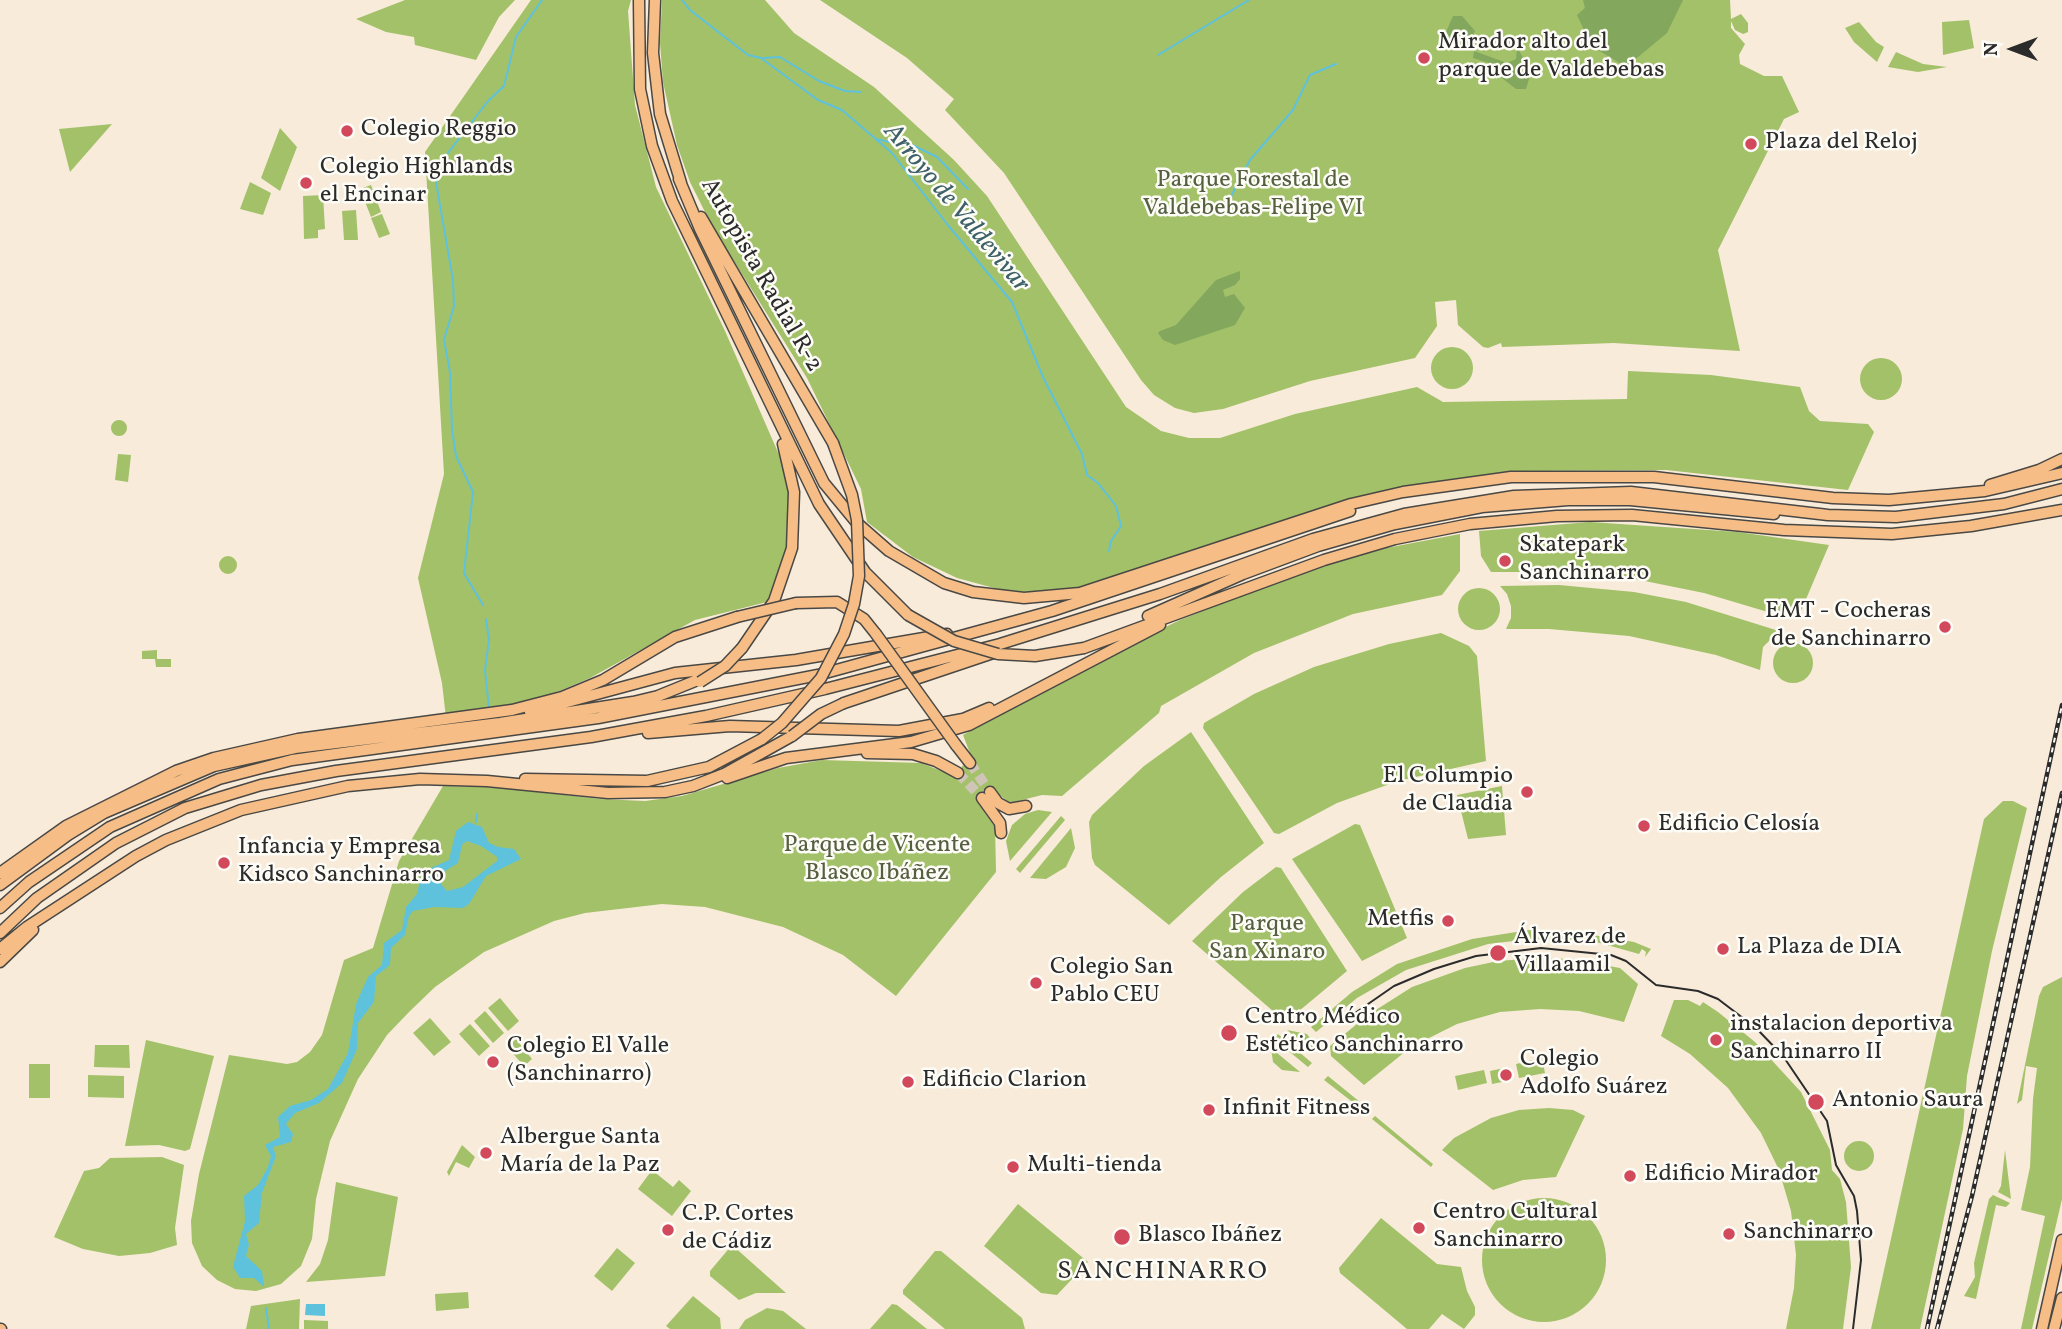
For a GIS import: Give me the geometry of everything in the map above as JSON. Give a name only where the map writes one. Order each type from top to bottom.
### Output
[{"type":"highway","name":"Autopista Radial R-2","points":[[639,0],[639,79],[652,146],[672,201],[744,354],[833,527],[865,572],[908,615],[954,641],[998,654],[1050,654]]},
{"type":"highway","name":"Autopista Radial R-2","points":[[420,779],[449,776],[647,780],[709,767],[762,739],[782,723],[821,678],[845,634],[854,604],[859,566],[857,520],[852,495],[833,443],[679,179],[660,114],[656,83],[655,0]]},
{"type":"highway","points":[[679,179],[700,229],[824,483],[868,534],[907,564],[944,583],[997,597],[1051,598],[1070,594],[1284,524],[1370,499],[1486,480],[1654,477],[1869,500],[1952,496],[2018,485],[2062,472]]},
{"type":"highway","name":"Autopista Radial R-2","points":[[598,718],[668,697],[725,666],[767,615],[783,582],[792,548],[795,510],[788,460],[744,354]]},
{"type":"highway","points":[[1952,496],[2039,470],[2062,459]]},
{"type":"highway","points":[[0,908],[29,882],[110,827],[219,779],[292,760],[598,718],[818,675],[1000,626],[1201,563],[1373,504],[1543,477]]},
{"type":"highway","points":[[1050,654],[1101,639],[1243,574],[1318,546],[1395,524],[1482,507],[1568,500],[1630,500],[1877,521],[1940,518],[2062,489]]},
{"type":"highway","points":[[0,933],[37,898],[84,863],[186,808],[261,785],[299,777],[592,737],[706,716],[897,672],[1110,610],[1368,522],[1480,499],[1543,494],[1630,492],[1866,517],[1937,514],[2004,504]]},
{"type":"highway","points":[[1050,654],[1084,648],[1324,559],[1395,539],[1470,524],[1525,518],[1632,515],[1795,531],[1892,534],[2007,520],[2062,508]]},
{"type":"highway","points":[[0,949],[59,906],[146,851],[241,810],[348,786],[420,779],[486,781],[608,793],[665,792],[786,758],[880,747],[941,734],[969,725],[1158,625],[1240,589]]},
{"type":"highway","points":[[0,873],[66,826],[176,771],[214,758],[298,739],[512,710],[562,697],[603,680],[675,637],[737,617],[796,603],[837,603],[864,618],[970,763]]},
{"type":"highway","points":[[693,786],[755,758],[792,736],[821,714],[844,703],[1068,628],[1110,610]]},
{"type":"highway","points":[[458,727],[557,706],[675,673],[796,660],[1000,626]]},
{"type":"highway","points":[[0,885],[68,835],[104,814],[214,766],[295,748],[633,702],[700,680]]},
{"type":"highway","points":[[592,737],[604,740],[730,726],[899,731],[963,719],[1044,684]]},
{"type":"highway","points":[[821,752],[914,754],[936,761],[958,773]]},
{"type":"highway","points":[[1001,833],[1000,823],[986,795],[1009,809],[1026,806]]},
{"type":"highway","points":[[0,962],[59,906]]},
{"type":"highway","points":[[2042,1329],[2062,1240]]},
{"type":"highway","points":[[2054,1329],[2062,1298]]},
{"type":"green space","points":[[405,0],[515,0],[499,17],[476,60],[415,45],[414,37],[386,32],[356,19]]},
{"type":"green space","points":[[531,0],[631,0],[628,11],[635,105],[656,187],[725,331],[780,457],[788,484],[789,537],[782,567],[767,602],[695,620],[590,678],[550,695],[501,710],[446,718],[442,683],[418,578],[444,474],[425,152]]},
{"type":"green space","points":[[662,0],[765,0],[794,33],[874,87],[954,160],[987,196],[1126,407],[1161,431],[1189,438],[1220,438],[1295,414],[1417,387],[1443,402],[1627,399],[1628,371],[1711,375],[1800,387],[1809,411],[1820,421],[1868,424],[1874,432],[1848,490],[1666,470],[1518,471],[1425,485],[1345,502],[1075,590],[1020,595],[957,578],[913,557],[867,522],[861,489],[807,378],[712,226],[690,182],[677,145],[663,82],[660,43]]},
{"type":"green space","name":"Parque Forestal de Valdebebas-Felipe VI","points":[[820,0],[1730,0],[1731,19],[1741,14],[1748,23],[1748,32],[1743,34],[1735,30],[1731,21],[1731,28],[1745,44],[1739,55],[1740,64],[1764,76],[1782,76],[1799,112],[1784,119],[1718,250],[1740,351],[1614,343],[1502,347],[1501,343],[1488,348],[1483,347],[1458,325],[1456,300],[1435,302],[1437,326],[1415,358],[1310,381],[1223,409],[1194,413],[1175,408],[1154,395],[1141,380],[1004,173],[945,110],[954,99],[907,58]]},
{"type":"green space","points":[[1583,0],[1683,0],[1667,33],[1626,67],[1598,50],[1584,30],[1577,15],[1585,8]]},
{"type":"green space","points":[[1453,16],[1462,16],[1475,31],[1468,46],[1459,49],[1446,32]]},
{"type":"green space","points":[[1969,20],[1974,48],[1943,55],[1942,22]]},
{"type":"green space","points":[[1859,22],[1876,42],[1884,47],[1877,62],[1854,42],[1845,28]]},
{"type":"green space","points":[[1517,47],[1531,72],[1526,89],[1516,89],[1493,71],[1489,63],[1473,58],[1474,51],[1507,63],[1516,59]]},
{"type":"green space","points":[[1896,52],[1923,64],[1947,67],[1918,72],[1888,67]]},
{"type":"green space","points":[[112,124],[70,172],[59,129]]},
{"type":"green space","points":[[280,128],[297,147],[280,191],[261,178]]},
{"type":"green space","points":[[250,182],[271,193],[263,215],[240,209]]},
{"type":"green space","points":[[371,185],[381,212],[371,217],[360,189]]},
{"type":"green space","points":[[323,195],[325,229],[318,230],[318,238],[304,239],[303,196]]},
{"type":"green space","points":[[356,210],[358,240],[344,240],[342,211]]},
{"type":"green space","points":[[382,214],[390,234],[379,238],[371,218]]},
{"type":"green space","points":[[1240,271],[1240,279],[1235,285],[1223,290],[1225,297],[1234,294],[1245,308],[1235,325],[1175,345],[1163,340],[1158,333],[1176,325],[1216,280]]},
{"type":"green space","points":[[1452,347],[1467,353],[1473,368],[1467,383],[1452,389],[1437,383],[1431,368],[1437,353]]},
{"type":"green space","points":[[1881,358],[1896,364],[1902,379],[1896,394],[1881,400],[1866,394],[1860,379],[1866,364]]},
{"type":"green space","points":[[116,420],[122,420],[127,428],[125,434],[116,436],[111,431],[111,425]]},
{"type":"green space","points":[[118,454],[131,455],[128,482],[115,480]]},
{"type":"green space","points":[[1590,522],[1738,532],[1829,545],[1801,611],[1788,618],[1704,593],[1625,577],[1564,572],[1491,572],[1481,556],[1479,531]]},
{"type":"green space","name":"Parque de Vicente Blasco Ibáñez","points":[[1460,534],[1460,571],[1442,595],[1353,614],[1254,653],[1161,706],[1159,713],[1062,796],[1042,795],[1010,803],[991,789],[979,798],[978,803],[995,827],[996,872],[896,996],[843,955],[783,927],[705,907],[662,904],[585,913],[554,921],[484,952],[435,987],[410,1011],[387,1035],[358,1079],[330,1141],[316,1199],[312,1239],[301,1266],[281,1284],[256,1291],[235,1289],[217,1280],[202,1266],[192,1243],[191,1221],[199,1174],[229,1055],[287,1064],[297,1062],[310,1052],[322,1035],[344,960],[373,948],[399,861],[443,786],[493,787],[600,799],[645,801],[682,796],[778,768],[822,760],[921,763],[952,775],[962,772],[962,766],[973,761],[963,735],[1118,650],[1180,620],[1291,576],[1381,549]]},
{"type":"green space","points":[[228,556],[234,559],[237,565],[234,571],[228,574],[222,571],[219,565],[222,559]]},
{"type":"green space","points":[[1559,585],[1634,592],[1686,602],[1779,631],[1763,647],[1760,670],[1716,655],[1629,636],[1549,629],[1506,629],[1511,618],[1511,606],[1507,594],[1500,586]]},
{"type":"green space","points":[[1479,588],[1494,594],[1500,609],[1494,624],[1479,630],[1464,624],[1458,609],[1464,594]]},
{"type":"green space","points":[[1441,633],[1469,646],[1477,656],[1486,761],[1398,781],[1337,803],[1279,834],[1274,833],[1203,728],[1204,723],[1254,694],[1314,667],[1389,644]]},
{"type":"green space","points":[[1793,643],[1801,644],[1807,649],[1812,655],[1812,671],[1807,677],[1801,682],[1793,683],[1785,682],[1779,677],[1774,671],[1773,663],[1774,655],[1779,649],[1785,644]]},
{"type":"green space","points":[[157,650],[157,659],[171,659],[171,667],[156,667],[155,659],[142,659],[142,651]]},
{"type":"green space","points":[[1191,732],[1264,843],[1221,877],[1169,925],[1095,865],[1089,822],[1092,815],[1144,766]]},
{"type":"green space","points":[[1502,786],[1506,835],[1468,839],[1457,795]]},
{"type":"green space","points":[[2003,801],[2013,801],[2027,808],[1992,951],[1967,1076],[1963,1129],[1920,1329],[1871,1329],[1984,819]]},
{"type":"green space","points":[[1038,810],[1052,812],[1010,861],[1006,841],[1012,825],[1025,814]]},
{"type":"green space","points":[[1061,816],[1065,820],[1020,873],[1016,869]]},
{"type":"green space","points":[[1355,824],[1360,825],[1407,938],[1362,961],[1292,859]]},
{"type":"green space","points":[[1071,828],[1075,848],[1066,867],[1046,879],[1030,878]]},
{"type":"green space","name":"Parque San Xinaro","points":[[1276,867],[1281,868],[1347,971],[1293,1016],[1281,1018],[1192,941],[1243,892]]},
{"type":"green space","points":[[1529,930],[1575,932],[1634,942],[1651,949],[1645,957],[1646,952],[1642,949],[1639,954],[1600,943],[1575,940],[1531,939],[1488,944],[1406,970],[1357,998],[1316,1032],[1311,1027],[1352,992],[1397,964],[1472,939]]},
{"type":"green space","points":[[1570,959],[1620,968],[1638,984],[1624,1022],[1579,1011],[1540,1009],[1500,1012],[1457,1024],[1411,1047],[1364,1085],[1331,1056],[1330,1046],[1368,1015],[1412,987],[1465,968],[1498,961]]},
{"type":"green space","points":[[2062,977],[2062,1199],[2032,1329],[2021,1329],[2045,1216],[2021,1210],[2030,1167],[2037,1068],[2026,1066],[2022,1100],[2017,1104],[2039,996],[2043,987]]},
{"type":"green space","points":[[500,998],[519,1021],[508,1031],[488,1008]]},
{"type":"green space","points":[[1674,1000],[1688,1000],[1700,1006],[1703,1002],[1718,1012],[1755,1042],[1801,1092],[1830,1150],[1832,1170],[1840,1179],[1846,1202],[1851,1267],[1843,1329],[1786,1329],[1794,1288],[1796,1255],[1791,1211],[1779,1170],[1761,1133],[1728,1088],[1690,1054],[1661,1036]]},
{"type":"green space","points":[[485,1011],[504,1033],[493,1043],[474,1021]]},
{"type":"green space","points":[[430,1018],[451,1042],[434,1056],[413,1033]]},
{"type":"green space","points":[[470,1024],[490,1046],[479,1056],[459,1034]]},
{"type":"green space","points":[[1287,1030],[1307,1034],[1313,1042],[1315,1053]]},
{"type":"green space","points":[[1278,1034],[1312,1063],[1308,1067],[1274,1039]]},
{"type":"green space","points":[[516,1039],[532,1059],[524,1066],[507,1047]]},
{"type":"green space","points":[[146,1040],[214,1056],[190,1149],[185,1151],[159,1145],[125,1146]]},
{"type":"green space","points":[[95,1045],[129,1045],[130,1068],[94,1067]]},
{"type":"green space","points":[[1271,1048],[1300,1072],[1282,1070],[1273,1062]]},
{"type":"green space","points":[[1542,1058],[1545,1073],[1519,1078],[1516,1064]]},
{"type":"green space","points":[[29,1064],[50,1064],[50,1098],[29,1098]]},
{"type":"green space","points":[[1509,1067],[1512,1080],[1492,1084],[1490,1071]]},
{"type":"green space","points":[[1484,1070],[1487,1083],[1458,1090],[1455,1076]]},
{"type":"green space","points":[[88,1075],[124,1076],[124,1098],[88,1097]]},
{"type":"green space","points":[[1328,1076],[1371,1111],[1368,1114],[1324,1080]]},
{"type":"green space","points":[[1519,1110],[1573,1110],[1585,1116],[1556,1177],[1523,1180],[1493,1190],[1442,1150],[1454,1138],[1491,1118]]},
{"type":"green space","points":[[1375,1116],[1433,1164],[1431,1167],[1372,1119]]},
{"type":"green space","points":[[1859,1141],[1870,1145],[1874,1156],[1870,1167],[1859,1171],[1848,1167],[1844,1156],[1848,1145]]},
{"type":"green space","points":[[462,1145],[475,1157],[469,1168],[456,1162],[449,1176],[447,1172]]},
{"type":"green space","points":[[2005,1150],[2011,1199],[1998,1192]]},
{"type":"green space","points":[[162,1157],[184,1165],[175,1228],[177,1245],[150,1253],[119,1256],[83,1249],[54,1237],[84,1171],[99,1168],[110,1158]]},
{"type":"green space","points":[[652,1170],[673,1187],[679,1180],[691,1191],[672,1216],[638,1189]]},
{"type":"green space","points":[[336,1182],[398,1197],[385,1276],[306,1282],[320,1264],[328,1240]]},
{"type":"green space","points":[[1993,1195],[2010,1203],[2006,1207],[1996,1205],[1976,1299],[1964,1296],[1975,1277],[1974,1263],[1989,1199]]},
{"type":"green space","points":[[1544,1198],[1568,1203],[1588,1216],[1601,1236],[1606,1260],[1601,1284],[1588,1304],[1568,1317],[1544,1322],[1520,1317],[1500,1304],[1487,1284],[1482,1260],[1487,1236],[1500,1216],[1520,1203]]},
{"type":"green space","points":[[1018,1204],[1088,1262],[1057,1295],[1041,1293],[984,1246]]},
{"type":"green space","points":[[1381,1218],[1437,1264],[1461,1267],[1467,1291],[1475,1307],[1475,1315],[1464,1329],[1442,1314],[1429,1329],[1407,1329],[1340,1273],[1339,1268]]},
{"type":"green space","points":[[732,1245],[786,1293],[756,1293],[739,1300],[710,1276],[710,1271]]},
{"type":"green space","points":[[617,1248],[635,1263],[612,1291],[594,1276]]},
{"type":"green space","points":[[935,1251],[941,1251],[1022,1318],[1025,1329],[945,1329],[903,1294],[903,1290]]},
{"type":"green space","points":[[468,1292],[469,1308],[436,1311],[435,1294]]},
{"type":"green space","points":[[693,1296],[720,1318],[721,1329],[670,1329],[666,1326]]},
{"type":"green space","points":[[300,1299],[299,1329],[246,1329],[251,1306]]},
{"type":"green space","points":[[892,1304],[897,1305],[927,1329],[870,1329]]},
{"type":"green space","points":[[767,1308],[783,1311],[806,1329],[739,1329],[745,1320]]},
{"type":"green space","points":[[304,1320],[328,1321],[328,1329],[304,1329]]},
{"type":"water","points":[[468,822],[482,827],[489,843],[514,849],[521,859],[486,876],[469,904],[463,908],[434,907],[413,911],[409,916],[405,935],[391,948],[390,965],[376,976],[374,1002],[358,1023],[357,1049],[342,1083],[319,1103],[295,1113],[286,1124],[293,1134],[291,1142],[273,1147],[276,1156],[262,1193],[259,1223],[246,1234],[249,1245],[246,1256],[262,1271],[264,1287],[254,1278],[240,1278],[233,1267],[245,1221],[244,1196],[258,1185],[268,1167],[271,1156],[265,1145],[280,1137],[278,1117],[290,1106],[311,1100],[328,1089],[348,1053],[356,1004],[368,977],[382,965],[384,943],[402,930],[406,907],[417,894],[422,872],[449,860],[456,831]],"holes":[[[467,841],[481,846],[497,857],[497,861],[463,887],[447,891],[440,879],[445,871],[458,863],[462,845]]]},
{"type":"water","points":[[306,1304],[325,1304],[325,1316],[305,1315]]},
{"type":"waterway","points":[[483,605],[464,573],[473,492],[456,456],[452,430],[450,372],[444,340],[454,306],[453,280],[434,171],[488,101],[504,86],[516,37],[542,0]]},
{"type":"waterway","name":"Arroyo de Valdevivar","points":[[682,0],[690,10],[748,55],[761,58],[818,100],[842,110],[892,153],[1012,302],[1043,377],[1082,454],[1087,475],[1098,483],[1116,506],[1121,526],[1111,541],[1109,551]]},
{"type":"waterway","points":[[1158,55],[1249,0]]},
{"type":"waterway","points":[[763,58],[780,57],[819,81],[845,91],[861,92]]},
{"type":"waterway","points":[[1228,202],[1250,160],[1293,110],[1310,75],[1336,64]]},
{"type":"waterway","points":[[876,139],[894,143],[902,140],[937,157],[968,189]]},
{"type":"waterway","points":[[486,619],[489,640],[485,670],[489,708]]},
{"type":"waterway","points":[[476,822],[477,814]]},
{"type":"waterway","points":[[266,1308],[269,1329]]},
{"type":"tunnel","points":[[970,763],[990,792]]},
{"type":"tunnel","points":[[958,773],[982,798]]},
{"type":"tram line","points":[[1345,1020],[1394,986],[1434,969],[1476,956],[1541,948],[1611,955],[1626,961],[1656,985],[1698,991],[1718,999],[1756,1028],[1783,1056],[1827,1121],[1836,1165],[1854,1196],[1857,1211],[1861,1260],[1853,1329]]},
{"type":"railway","points":[[1927,1329],[2062,705]]},
{"type":"railway","points":[[1937,1329],[1972,1196],[2062,793]]},
{"type":"place","name":"Mirador alto del parque de Valdebebas","points":[[1424,58]]},
{"type":"place","name":"Colegio Reggio","points":[[347,131]]},
{"type":"place","name":"Plaza del Reloj","points":[[1751,144]]},
{"type":"place","name":"Colegio Highlands el Encinar","points":[[306,183]]},
{"type":"place","name":"Skatepark Sanchinarro","points":[[1505,561]]},
{"type":"place","name":"EMT - Cocheras de Sanchinarro","points":[[1945,627]]},
{"type":"place","name":"El Columpio de Claudia","points":[[1527,792]]},
{"type":"place","name":"Edificio Celosía","points":[[1644,826]]},
{"type":"place","name":"Infancia y Empresa Kidsco Sanchinarro","points":[[224,863]]},
{"type":"place","name":"Metfis","points":[[1448,921]]},
{"type":"place","name":"La Plaza de DIA","points":[[1723,949]]},
{"type":"place","name":"Álvarez de Villaamil","points":[[1498,953]]},
{"type":"place","name":"Colegio San Pablo CEU","points":[[1036,983]]},
{"type":"place","name":"Centro Médico Estético Sanchinarro","points":[[1229,1033]]},
{"type":"place","name":"instalacion deportiva Sanchinarro II","points":[[1716,1040]]},
{"type":"place","name":"Colegio El Valle (Sanchinarro)","points":[[493,1062]]},
{"type":"place","name":"Colegio Adolfo Suárez","points":[[1506,1075]]},
{"type":"place","name":"Edificio Clarion","points":[[908,1082]]},
{"type":"place","name":"Antonio Saura","points":[[1816,1102]]},
{"type":"place","name":"Infinit Fitness","points":[[1209,1110]]},
{"type":"place","name":"Albergue Santa María de la Paz","points":[[486,1153]]},
{"type":"place","name":"Multi-tienda","points":[[1013,1167]]},
{"type":"place","name":"Edificio Mirador","points":[[1630,1176]]},
{"type":"place","name":"Centro Cultural Sanchinarro","points":[[1419,1228]]},
{"type":"place","name":"C.P. Cortes de Cádiz","points":[[668,1230]]},
{"type":"place","name":"Sanchinarro","points":[[1729,1234]]},
{"type":"place","name":"Blasco Ibáñez","points":[[1122,1237]]},
{"type":"district","name":"SANCHINARRO","points":[[1163,1273]]}]
